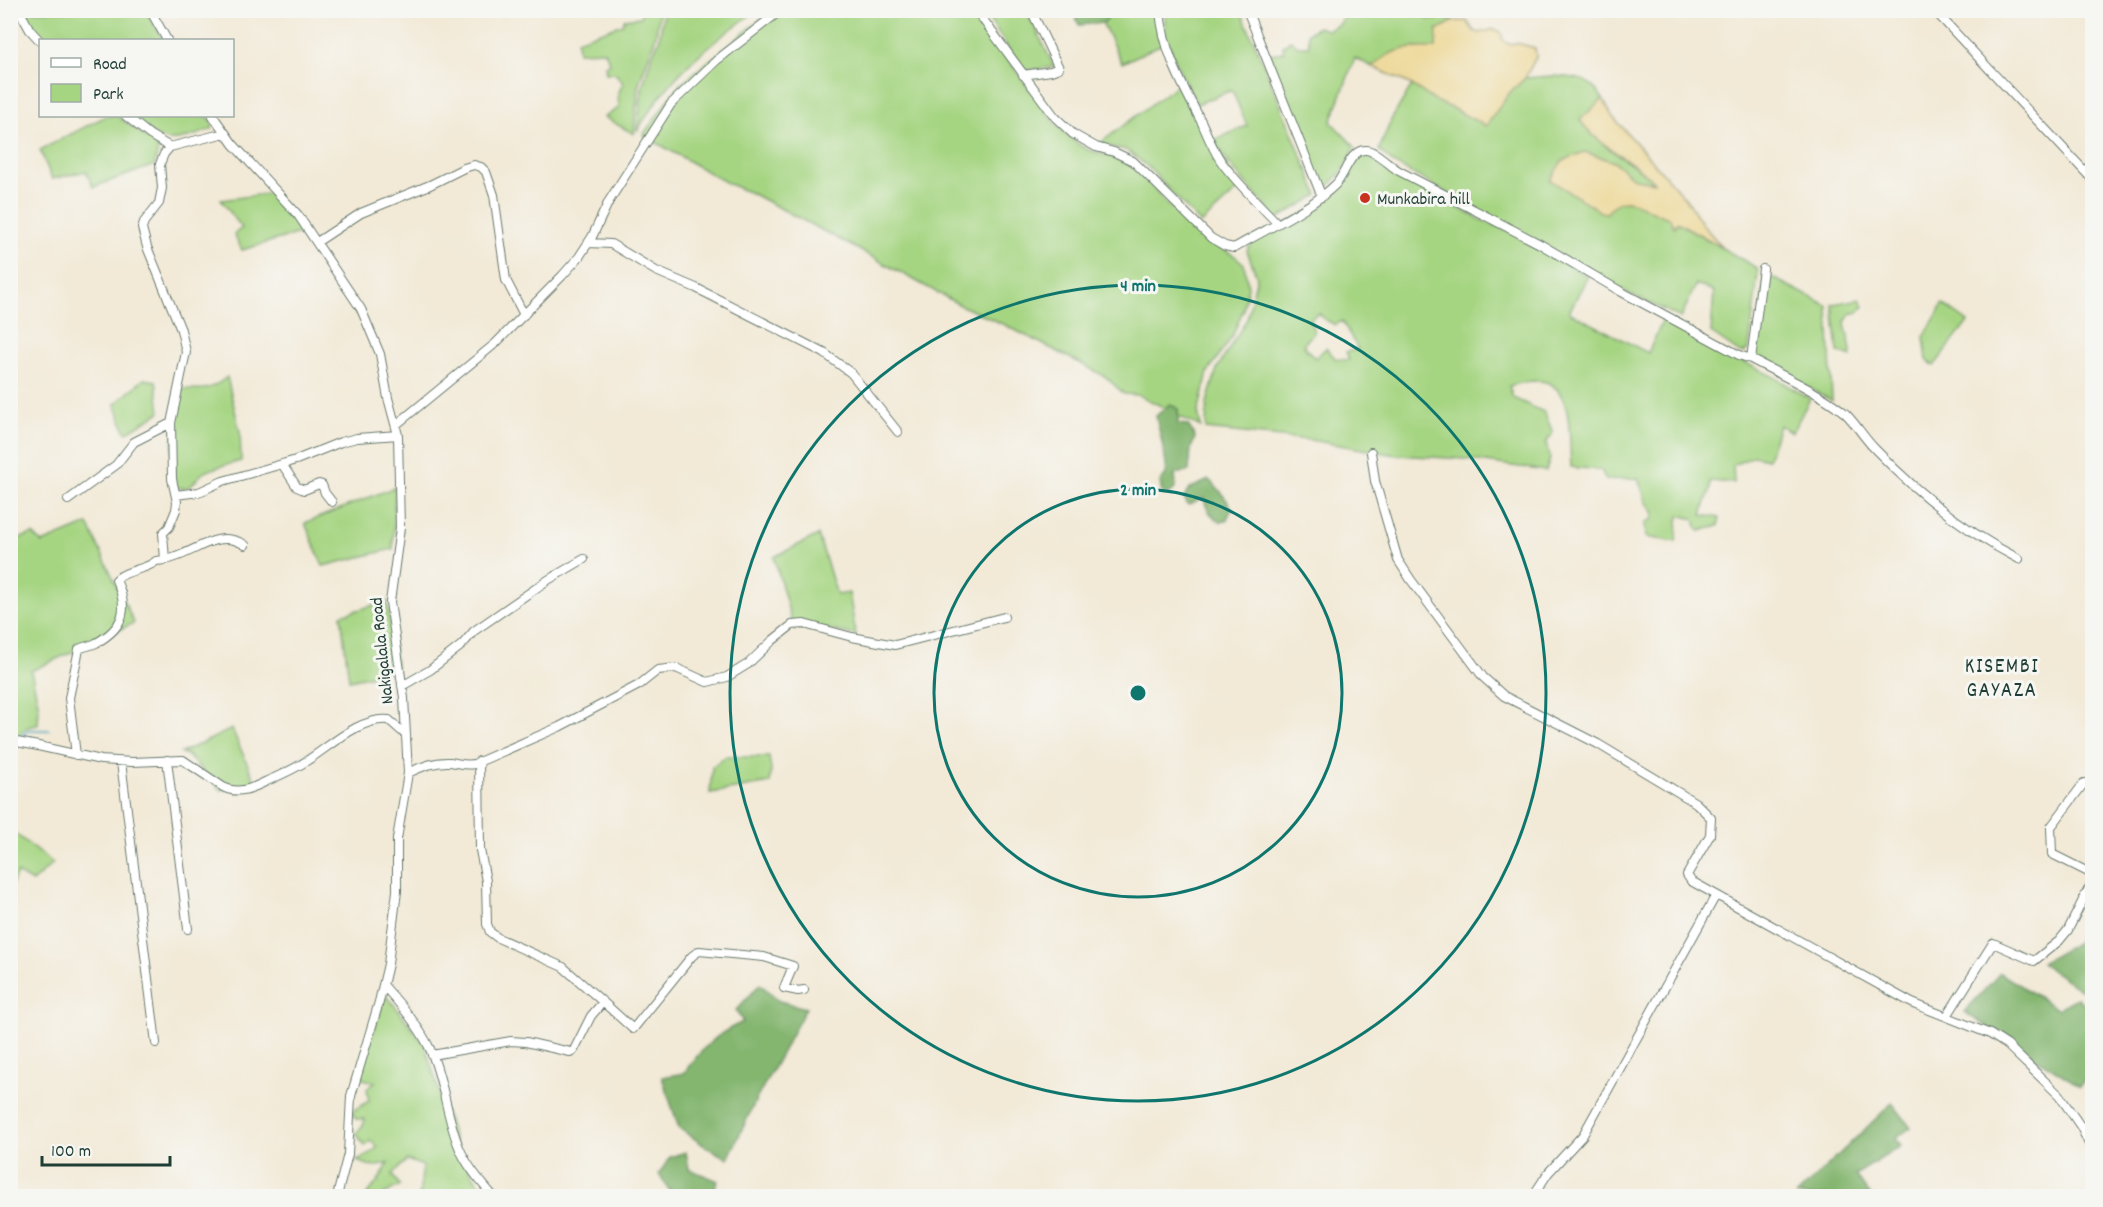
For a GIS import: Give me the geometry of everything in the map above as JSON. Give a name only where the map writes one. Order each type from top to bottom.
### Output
[{"type":"street","points":[[19,10],[30,30],[39,40]]},
{"type":"street","points":[[150,10],[166,39]]},
{"type":"street","points":[[396,425],[469,367],[562,276],[588,243],[609,201],[671,104],[717,60],[782,10]]},
{"type":"street","points":[[976,10],[1055,117],[1073,134],[1095,147],[1133,161],[1211,238],[1225,246],[1234,248],[1322,197],[1339,181],[1354,154],[1363,149],[1374,151],[1387,164],[1399,171],[1540,244],[1620,291],[1739,355],[1751,358],[1837,407],[1847,415],[1874,448],[1926,498],[1957,523],[2019,560]]},
{"type":"street","points":[[1160,10],[1162,32],[1167,49],[1217,155],[1277,223]]},
{"type":"street","points":[[1246,10],[1322,197]]},
{"type":"street","points":[[1934,10],[2091,173]]},
{"type":"street","points":[[2086,10],[2092,14]]},
{"type":"street","points":[[1023,75],[1052,72],[1059,68],[1034,12]]},
{"type":"street","points":[[127,117],[170,147]]},
{"type":"street","name":"Nakigalala Road","points":[[214,117],[225,133],[298,215],[366,317],[380,354],[398,435],[400,528],[390,602],[402,686],[408,773],[397,838],[396,897],[384,986],[351,1096],[349,1148],[337,1197]]},
{"type":"street","points":[[165,560],[163,533],[169,527],[176,510],[176,495],[172,479],[171,423],[186,352],[181,330],[147,248],[142,228],[159,203],[162,188],[160,164],[170,147],[225,133]]},
{"type":"street","points":[[317,242],[361,213],[464,168],[474,165],[481,167],[486,172],[494,195],[506,280],[524,315]]},
{"type":"street","points":[[588,243],[611,244],[656,271],[696,288],[824,352],[851,373],[898,432]]},
{"type":"street","points":[[1751,358],[1763,269]]},
{"type":"street","points":[[69,500],[116,465],[134,442],[171,423]]},
{"type":"street","points":[[176,495],[199,492],[223,481],[282,464],[341,442],[357,438],[398,435]]},
{"type":"street","points":[[1371,452],[1375,481],[1398,560],[1483,677],[1504,696],[1598,744],[1696,803],[1711,818],[1710,835],[1687,875],[1692,881],[1903,998],[1990,1034],[2007,1046],[2060,1095],[2081,1127],[2092,1150]]},
{"type":"street","points":[[282,464],[297,487],[304,490],[321,485],[332,502]]},
{"type":"street","points":[[76,755],[69,698],[82,647],[95,644],[106,637],[117,628],[121,621],[123,602],[116,579],[135,569],[165,560],[209,542],[234,538],[245,545]]},
{"type":"street","points":[[402,686],[430,670],[462,645],[474,632],[548,580],[584,559]]},
{"type":"street","points":[[408,773],[439,763],[452,762],[466,765],[479,761],[559,727],[639,685],[658,670],[676,668],[707,682],[728,677],[748,664],[792,626],[804,624],[852,637],[895,645],[1004,617]]},
{"type":"street","points":[[10,744],[17,742],[92,759],[122,762],[186,761],[226,789],[249,789],[289,772],[351,731],[378,720],[389,720],[404,708]]},
{"type":"street","points":[[389,720],[406,735]]},
{"type":"street","points":[[167,760],[188,929]]},
{"type":"street","points":[[479,761],[480,850],[486,880],[487,924],[490,932],[498,939],[563,967],[633,1029],[692,956],[699,951],[764,957],[789,963],[793,966],[784,988],[804,990]]},
{"type":"street","points":[[122,762],[156,1043]]},
{"type":"street","points":[[2092,786],[2085,783],[2051,826],[2052,854],[2092,874]]},
{"type":"street","points":[[1947,1016],[1994,943],[2034,960],[2060,941],[2092,882]]},
{"type":"street","points":[[1533,1197],[1548,1173],[1583,1135],[1716,895]]},
{"type":"street","points":[[384,986],[408,1015],[432,1055],[458,1145],[493,1197]]},
{"type":"street","points":[[432,1055],[511,1041],[570,1052],[574,1050],[591,1016],[603,1002]]},
{"type":"green space","points":[[20,11],[145,11],[163,39],[45,39],[34,32]]},
{"type":"green space","points":[[641,11],[660,11],[655,39],[638,86],[634,134],[604,117],[619,108],[618,94],[623,83],[615,73],[606,73],[605,66],[610,64],[605,51],[578,52],[577,40],[623,24],[624,19],[641,17]]},
{"type":"green space","points":[[664,11],[756,11],[704,50],[675,78],[637,131],[642,88],[652,55],[659,41]]},
{"type":"green space","points":[[771,11],[972,11],[1056,125],[1088,150],[1107,155],[1134,167],[1144,175],[1166,204],[1183,216],[1195,231],[1244,264],[1248,287],[1243,310],[1233,335],[1208,372],[1198,412],[1201,427],[1178,416],[1178,409],[1170,405],[1165,408],[1138,395],[1124,394],[1106,377],[1080,363],[962,306],[753,194],[727,183],[643,135],[680,84]]},
{"type":"green space","points":[[983,11],[1027,11],[1054,67],[1024,71]]},
{"type":"green space","points":[[1083,11],[1117,11],[1110,14],[1104,23],[1079,25],[1075,16]]},
{"type":"green space","points":[[1113,11],[1157,11],[1162,44],[1122,63],[1100,18]]},
{"type":"green space","points":[[1165,11],[1241,11],[1318,195],[1277,219],[1243,181],[1214,140],[1247,126],[1232,90],[1197,104],[1183,79],[1165,34]]},
{"type":"green space","points":[[1356,11],[1423,11],[1427,19],[1438,19],[1442,16],[1454,21],[1437,30],[1437,48],[1394,52],[1373,67],[1355,58],[1331,122],[1355,147],[1344,169],[1323,193],[1268,54],[1284,52],[1283,46],[1290,40],[1298,46],[1309,46],[1308,33],[1318,27],[1327,30],[1340,24],[1343,18],[1352,16]]},
{"type":"green space","points":[[1554,76],[1577,78],[1593,86],[1603,99],[1580,120],[1587,130],[1605,146],[1655,182],[1635,179],[1614,162],[1584,152],[1562,161],[1600,212],[1623,201],[1634,202],[1670,218],[1675,226],[1677,222],[1757,268],[1749,348],[1744,353],[1740,353],[1711,333],[1714,292],[1696,284],[1681,318],[1628,293],[1393,163],[1379,150],[1391,120],[1412,85],[1438,102],[1486,126],[1510,92],[1525,78]]},
{"type":"green space","points":[[1178,84],[1240,188],[1201,224],[1148,167],[1126,150],[1099,144]]},
{"type":"green space","points":[[104,117],[118,117],[154,143],[158,149],[155,165],[93,187],[86,171],[52,179],[40,150]]},
{"type":"green space","points":[[131,117],[209,117],[213,124],[212,129],[177,140],[160,138]]},
{"type":"green space","points":[[1362,155],[1370,155],[1381,167],[1479,219],[1506,230],[1588,276],[1569,312],[1648,353],[1664,318],[1702,342],[1776,378],[1810,399],[1792,432],[1779,425],[1768,459],[1754,456],[1733,465],[1734,483],[1710,481],[1710,489],[1702,515],[1720,518],[1718,526],[1699,531],[1694,519],[1679,515],[1676,542],[1646,537],[1645,522],[1652,520],[1654,513],[1646,501],[1638,478],[1606,480],[1601,470],[1571,467],[1570,432],[1566,407],[1555,387],[1542,381],[1509,386],[1513,398],[1544,412],[1553,433],[1546,443],[1550,459],[1546,471],[1465,459],[1397,455],[1310,440],[1206,429],[1207,403],[1217,369],[1247,319],[1257,277],[1247,251],[1251,244],[1336,192]],"holes":[[[1319,313],[1335,325],[1342,321],[1358,349],[1346,352],[1349,360],[1336,359],[1326,348],[1315,358],[1303,345],[1314,332],[1310,319]]]},
{"type":"green space","points":[[272,193],[306,231],[242,250],[234,234],[242,228],[221,200]]},
{"type":"green space","points":[[1765,274],[1828,306],[1832,401],[1755,357]]},
{"type":"green space","points":[[1860,299],[1864,306],[1858,312],[1850,314],[1845,322],[1851,357],[1838,352],[1833,304]]},
{"type":"green space","points":[[1943,304],[1968,322],[1934,366],[1927,360],[1924,337]]},
{"type":"green space","points":[[227,377],[240,432],[241,461],[206,471],[189,487],[174,487],[172,457],[177,388],[209,388]]},
{"type":"green space","points":[[144,379],[156,381],[160,412],[126,433],[115,404]]},
{"type":"green space","points":[[1170,404],[1178,409],[1178,424],[1188,425],[1195,437],[1191,449],[1189,471],[1175,474],[1176,487],[1171,493],[1162,494],[1160,482],[1167,470],[1156,416]]},
{"type":"green space","points":[[1209,480],[1232,508],[1226,521],[1220,522],[1214,517],[1207,509],[1204,498],[1188,505],[1184,498],[1189,489]]},
{"type":"green space","points":[[395,487],[393,549],[323,566],[305,523]]},
{"type":"green space","points":[[88,524],[134,623],[31,671],[39,707],[38,725],[28,727],[11,740],[10,541],[33,534],[42,543]]},
{"type":"green space","points":[[818,535],[837,595],[849,593],[856,635],[792,623],[774,557]]},
{"type":"green space","points":[[387,601],[397,670],[349,680],[341,615]]},
{"type":"green space","points":[[232,729],[256,784],[221,790],[187,755],[181,753]]},
{"type":"green space","points":[[725,757],[769,757],[770,783],[710,793],[712,767]]},
{"type":"green space","points":[[10,824],[13,832],[53,863],[32,882],[17,873],[11,887],[13,902],[11,903]]},
{"type":"green space","points":[[2092,934],[2092,997],[2041,963]]},
{"type":"green space","points":[[2000,973],[2057,1009],[2077,998],[2092,1010],[2092,1072],[2080,1086],[1964,1012]]},
{"type":"green space","points":[[760,984],[779,1001],[806,1008],[757,1098],[728,1159],[679,1128],[662,1077],[684,1073],[710,1043],[725,1031],[743,1022],[736,1010]]},
{"type":"green space","points":[[385,995],[425,1045],[457,1149],[486,1196],[419,1196],[423,1166],[407,1160],[392,1175],[400,1185],[381,1196],[366,1196],[389,1163],[373,1167],[357,1161],[378,1147],[370,1141],[365,1146],[356,1133],[363,1126],[365,1119],[356,1119],[351,1112],[369,1101],[367,1089],[375,1082],[359,1078]]},
{"type":"green space","points":[[1892,1103],[1911,1127],[1895,1139],[1901,1146],[1855,1175],[1871,1196],[1796,1196]]},
{"type":"green space","points":[[686,1152],[689,1169],[718,1181],[710,1196],[673,1196],[659,1174],[670,1157]]},
{"type":"sand","points":[[1454,21],[1467,21],[1474,31],[1480,33],[1494,29],[1501,32],[1503,40],[1508,44],[1517,43],[1535,48],[1536,57],[1525,78],[1510,92],[1486,126],[1437,102],[1412,85],[1373,67],[1394,52],[1436,48],[1437,30]]},
{"type":"sand","points":[[1603,99],[1612,116],[1688,201],[1703,225],[1722,247],[1677,222],[1674,227],[1670,218],[1629,201],[1621,201],[1607,213],[1600,212],[1550,180],[1562,161],[1584,152],[1614,162],[1635,179],[1654,182],[1636,166],[1596,138],[1580,120]]},
{"type":"waterway","points":[[16,740],[29,730],[49,730]]},
{"type":"waterway","points":[[288,767],[316,750]]},
{"type":"place","name":"Munkabira hill","points":[[1365,198]]},
{"type":"district","name":"KISEMBI GAYAZA","points":[[2002,677]]}]
